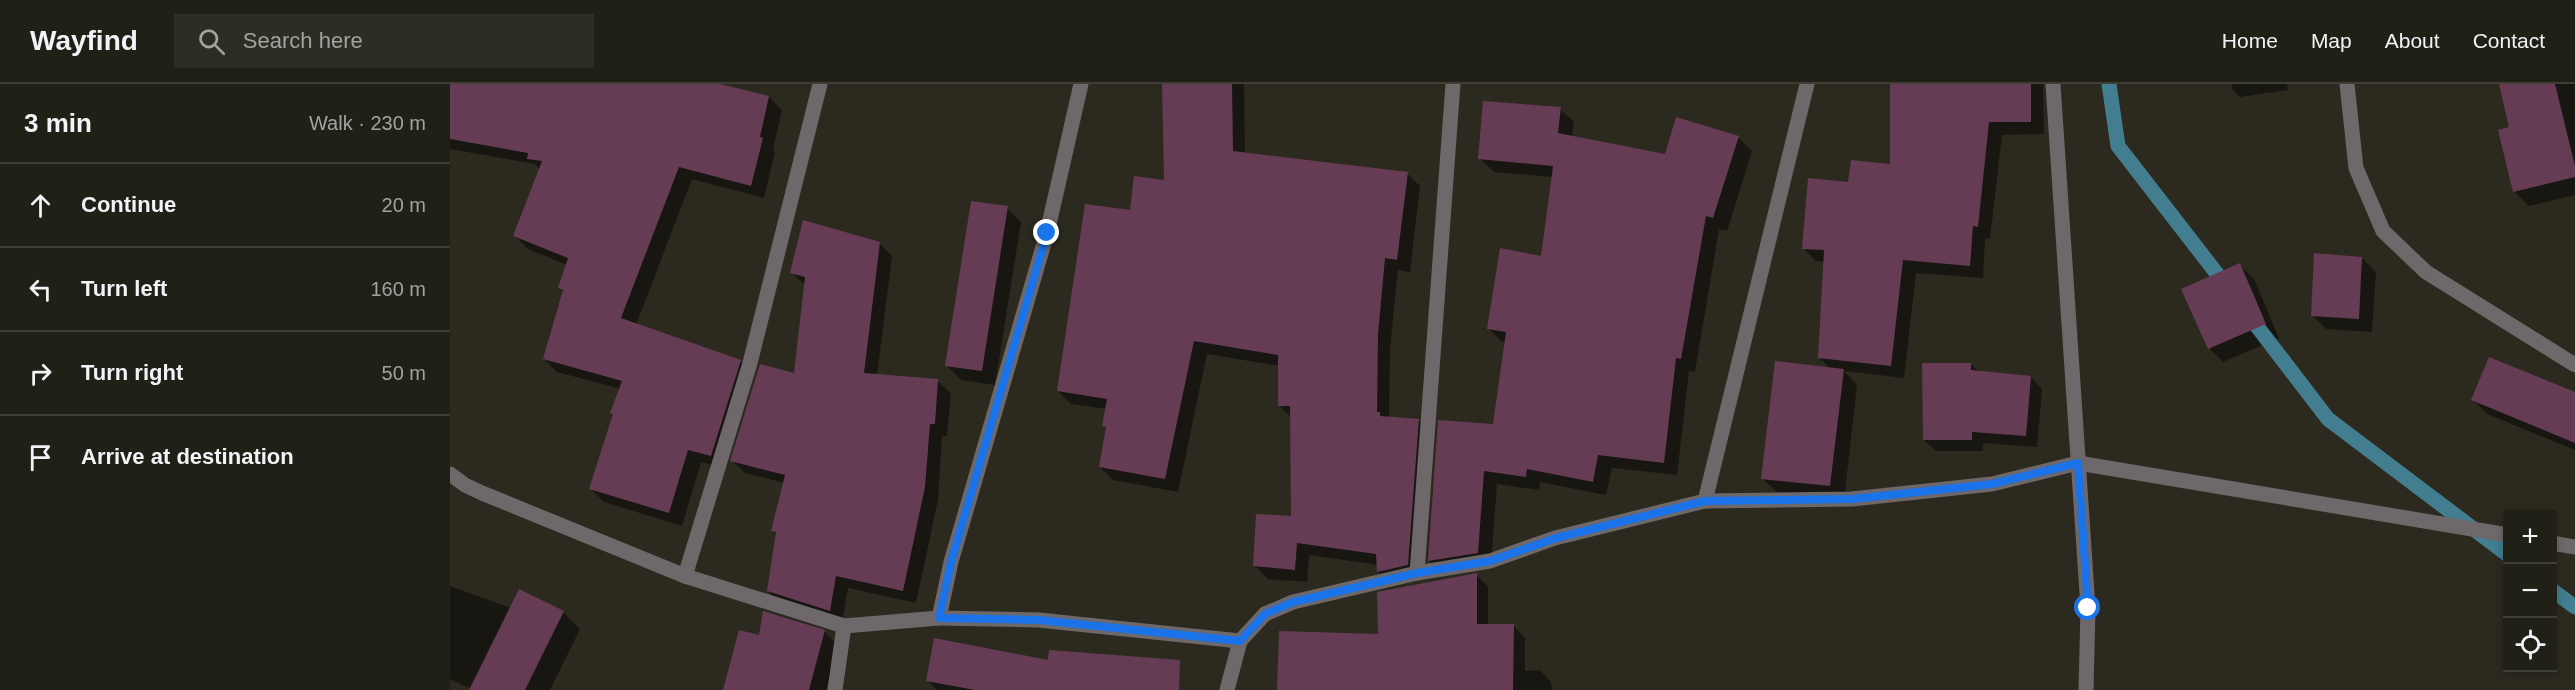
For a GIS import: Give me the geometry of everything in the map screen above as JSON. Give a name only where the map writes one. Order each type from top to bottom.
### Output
[{"type":"street","points":[[685,576],[750,363],[820,84]]},
{"type":"street","points":[[939,618],[951,562],[1047,233],[1082,84]]},
{"type":"street","points":[[1417,573],[1453,84]]},
{"type":"street","points":[[1705,501],[1807,84]]},
{"type":"street","points":[[2053,84],[2088,608],[2086,690]]},
{"type":"street","points":[[2347,84],[2356,168],[2383,231],[2426,272],[2575,365]]},
{"type":"street","points":[[1227,690],[1240,641],[1265,614],[1293,602],[1417,573],[1490,561],[1556,538],[1705,501],[1852,499],[1992,484],[2078,463],[2503,534]]},
{"type":"street","points":[[450,474],[465,485],[482,493],[685,576],[844,626],[939,618],[1039,620],[1240,641]]},
{"type":"street","points":[[2557,544],[2575,546]]},
{"type":"street","points":[[835,690],[844,626]]},
{"type":"building","points":[[450,84],[720,84],[769,96],[760,137],[763,138],[751,186],[679,167],[621,318],[741,360],[711,456],[688,450],[669,513],[589,489],[613,414],[610,413],[622,381],[543,359],[563,290],[558,288],[568,258],[513,236],[542,161],[527,159],[528,153],[450,139]]},
{"type":"building","points":[[1162,84],[1232,84],[1233,151],[1408,172],[1397,260],[1385,258],[1378,334],[1377,412],[1380,412],[1380,416],[1419,419],[1408,565],[1377,572],[1376,554],[1297,543],[1295,570],[1253,566],[1256,514],[1291,516],[1290,406],[1278,406],[1278,355],[1194,341],[1165,479],[1099,467],[1106,427],[1102,426],[1107,399],[1057,391],[1085,204],[1130,210],[1134,176],[1164,180]]},
{"type":"building","points":[[1890,84],[2031,84],[2031,122],[1989,122],[1978,227],[1973,226],[1970,266],[1903,260],[1891,366],[1818,358],[1824,250],[1802,249],[1808,178],[1848,182],[1851,160],[1890,164]]},
{"type":"building","points":[[2499,84],[2555,84],[2575,166],[2575,177],[2513,192],[2498,130],[2509,127]]},
{"type":"building","points":[[1483,101],[1561,107],[1558,133],[1665,154],[1676,117],[1739,136],[1713,218],[1706,216],[1681,359],[1676,358],[1664,463],[1598,455],[1593,482],[1527,469],[1526,477],[1484,471],[1478,553],[1428,561],[1438,420],[1493,424],[1506,332],[1487,329],[1500,248],[1541,256],[1553,166],[1478,159]]},
{"type":"building","points":[[971,201],[1008,206],[982,371],[945,366]]},
{"type":"building","points":[[803,220],[880,242],[864,373],[938,379],[935,424],[930,424],[925,487],[903,591],[836,576],[830,611],[767,591],[776,532],[771,531],[785,475],[730,461],[760,364],[794,373],[805,277],[790,273]]},
{"type":"building","points":[[2314,253],[2362,257],[2359,319],[2311,316]]},
{"type":"building","points":[[2240,263],[2266,324],[2208,349],[2181,289]]},
{"type":"building","points":[[2489,357],[2575,392],[2575,443],[2471,400]]},
{"type":"building","points":[[1775,361],[1844,369],[1830,486],[1761,479]]},
{"type":"building","points":[[1922,363],[1971,363],[1971,370],[2031,376],[2026,436],[1972,432],[1972,440],[1923,440]]},
{"type":"building","points":[[1477,573],[1477,624],[1514,624],[1513,690],[1277,690],[1279,631],[1378,634],[1377,592]]},
{"type":"building","points":[[519,589],[564,611],[525,690],[469,690]]},
{"type":"building","points":[[763,611],[825,630],[809,690],[723,690],[739,630],[759,635]]},
{"type":"building","points":[[934,638],[1048,660],[1049,650],[1180,660],[1179,690],[975,690],[926,681]]},
{"type":"waterway","points":[[2109,84],[2118,146],[2228,288]]},
{"type":"waterway","points":[[2246,312],[2328,419],[2503,551]]},
{"type":"waterway","points":[[2557,594],[2575,607]]},
{"type":"route","points":[[1047,233],[951,562],[939,618],[1039,620],[1240,641],[1265,614],[1293,602],[1417,573],[1490,561],[1556,538],[1705,501],[1852,499],[1992,484],[2078,463],[2088,608]]}]
